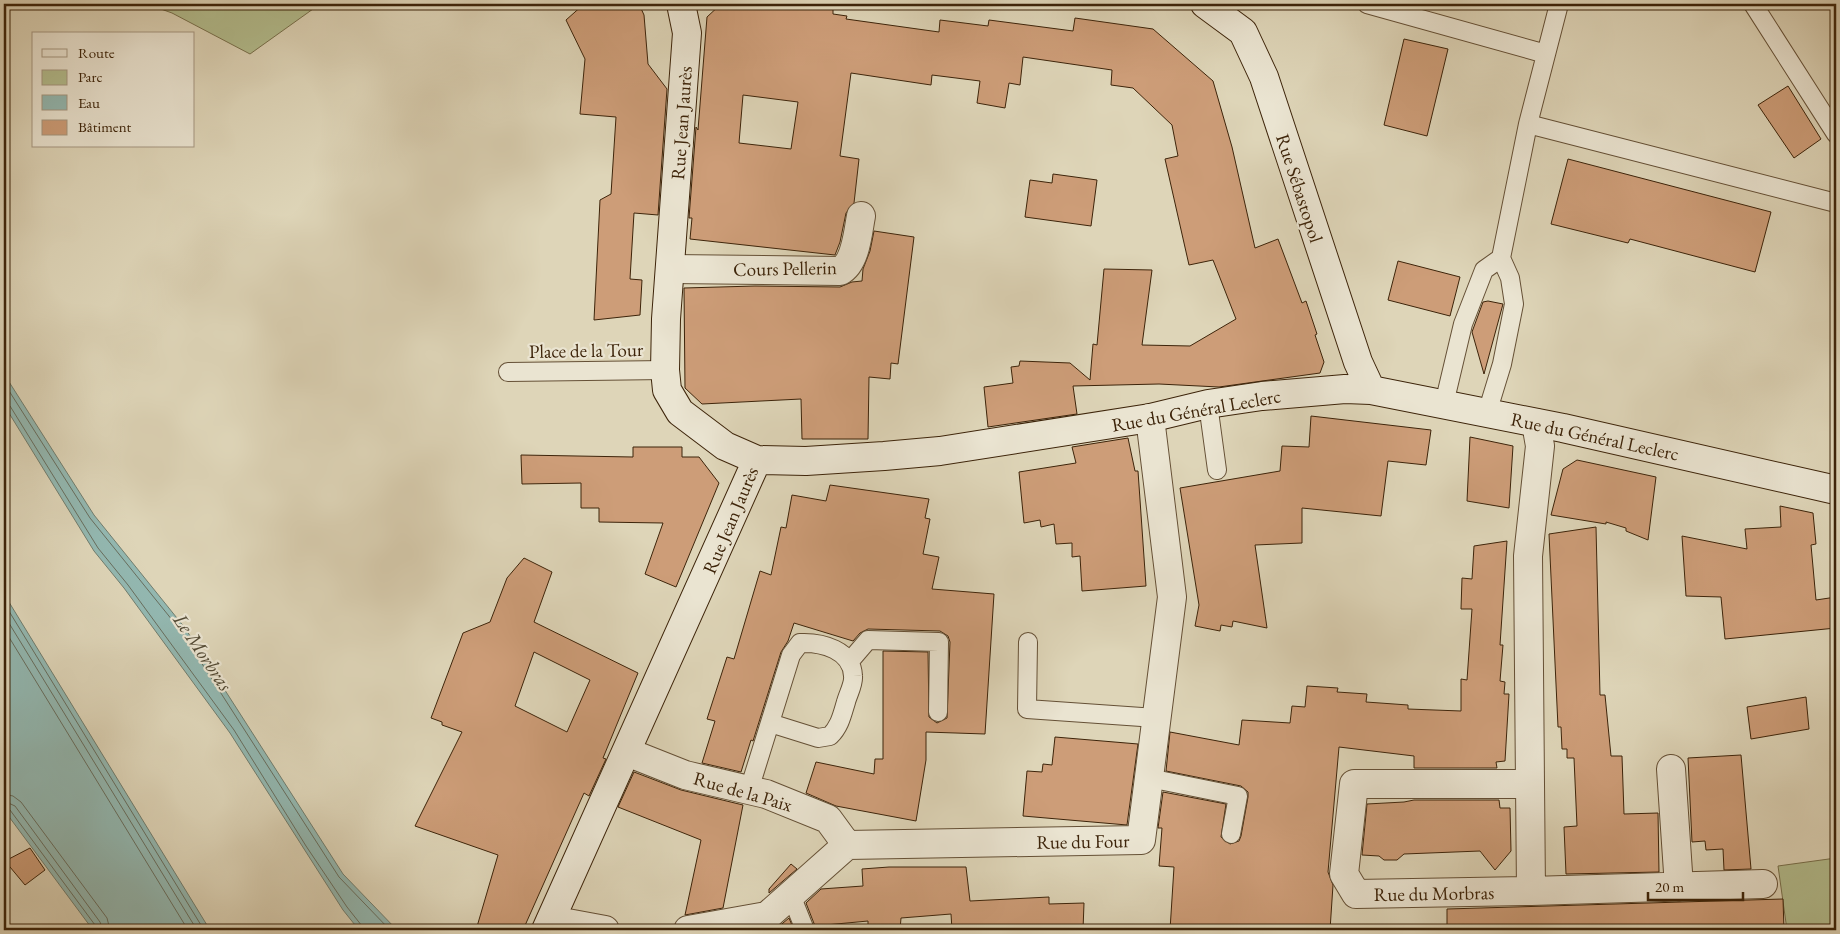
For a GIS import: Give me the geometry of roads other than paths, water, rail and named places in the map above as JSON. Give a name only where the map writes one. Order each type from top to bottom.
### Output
[{"type":"street","name":"Rue Jean Jaurès","points":[[549,925],[757,460],[725,446],[680,412],[667,390],[665,370],[666,319],[687,34],[681,4]]},
{"type":"street","name":"Rue Sébastopol","points":[[1205,4],[1243,32],[1264,77],[1358,362],[1371,390]]},
{"type":"street","name":"Cours Pellerin","points":[[671,269],[840,271],[844,269],[852,256],[861,216]]},
{"type":"street","name":"Rue du Général Leclerc","points":[[757,460],[806,461],[940,451],[1150,418],[1208,404],[1262,396],[1345,389],[1371,390],[1444,404],[1836,490]]},
{"type":"street","name":"Rue du Four","points":[[847,846],[1141,840],[1172,598],[1150,418]]},
{"type":"street","points":[[1531,892],[1528,556],[1540,446],[1536,423]]},
{"type":"street","name":"Rue de la Paix","points":[[627,752],[685,774],[766,794],[828,819],[847,846]]},
{"type":"street","points":[[1671,769],[1679,887]]},
{"type":"street","name":"Rue du Morbras","points":[[1530,784],[1354,784],[1344,874],[1356,894],[1531,892],[1762,884]]},
{"type":"street","points":[[688,930],[767,916],[847,846]]},
{"type":"street","points":[[549,925],[604,930]]},
{"type":"lane","points":[[1367,4],[1546,54]]},
{"type":"lane","points":[[1487,413],[1502,364],[1514,304],[1510,278],[1501,258],[1528,124],[1559,4]]},
{"type":"lane","points":[[1754,4],[1836,134]]},
{"type":"lane","points":[[1528,124],[1836,203]]},
{"type":"lane","points":[[1444,404],[1463,324],[1484,270],[1501,258]]},
{"type":"lane","name":"Place de la Tour","points":[[508,372],[665,370]]},
{"type":"lane","points":[[1208,404],[1217,470]]},
{"type":"lane","points":[[850,661],[868,640],[939,642],[938,712]]},
{"type":"lane","points":[[1028,642],[1028,709],[1156,718]]},
{"type":"lane","points":[[749,790],[791,654],[800,643],[813,643],[840,652],[850,661],[854,677],[838,727],[830,736],[818,738],[770,724]]},
{"type":"lane","points":[[1149,778],[1238,796],[1231,834]]},
{"type":"lane","points":[[791,895],[805,930]]},
{"type":"water","points":[[4,374],[94,515],[185,628],[343,874],[397,930],[359,930],[343,910],[230,733],[124,588],[94,551],[4,405]]},
{"type":"water","points":[[4,594],[210,930],[93,930],[4,810]]},
{"type":"water label","name":"Le Morbras","points":[[203,652]]}]
